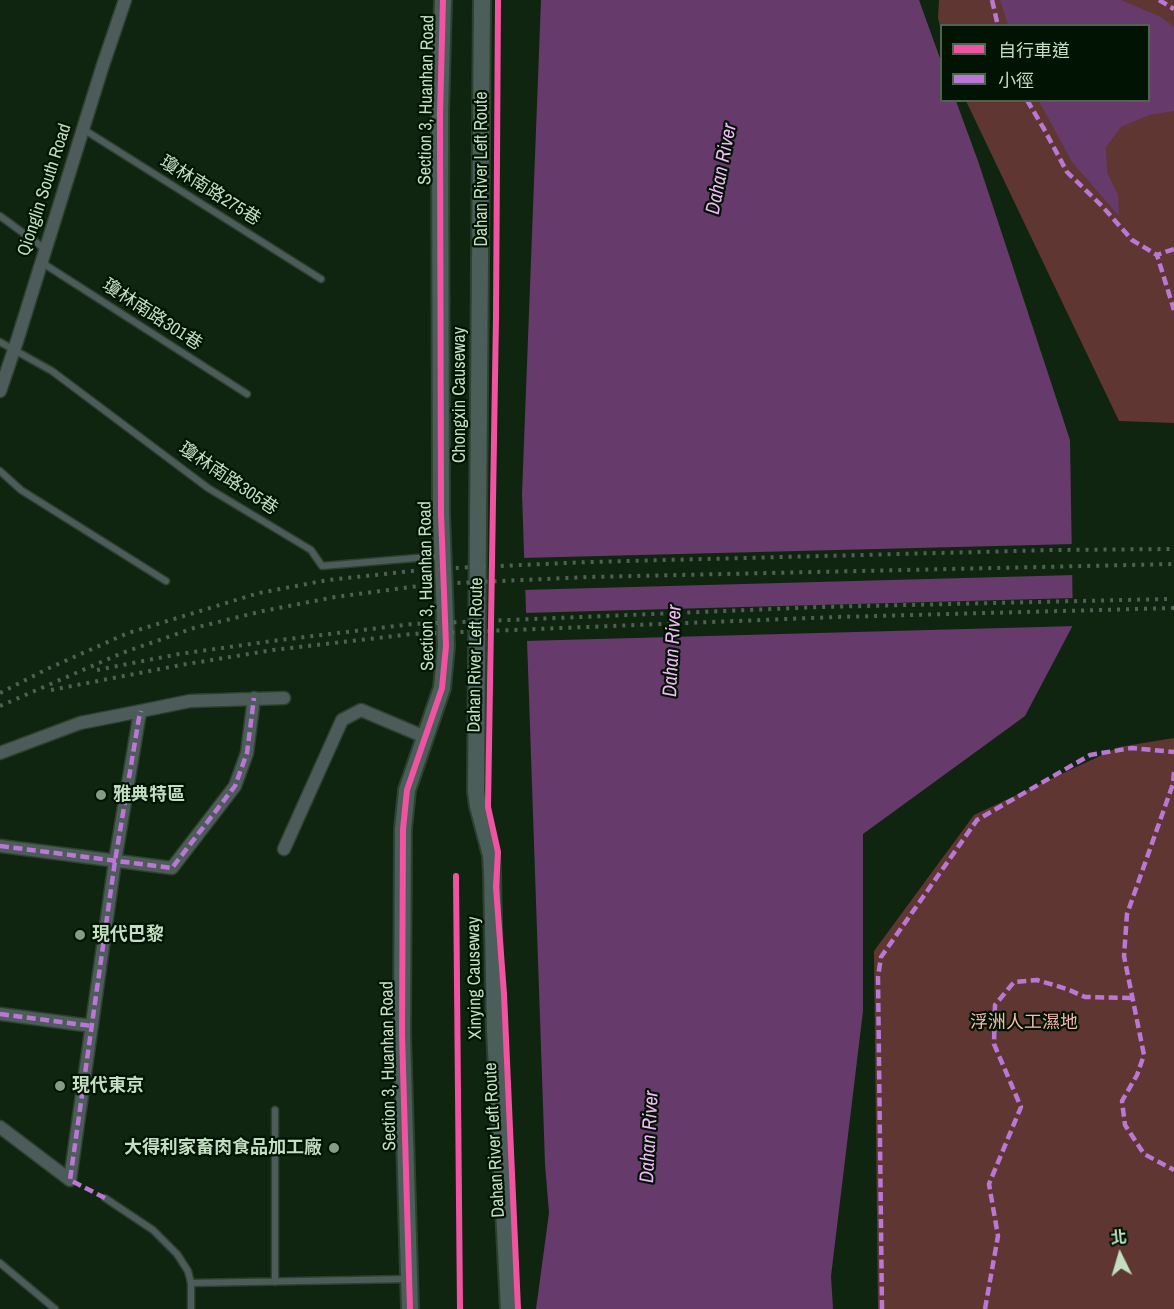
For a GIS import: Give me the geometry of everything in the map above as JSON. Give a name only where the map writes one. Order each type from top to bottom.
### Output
[{"type":"street","name":"Qionglin South Road","points":[[0,391],[15,350],[125,0]]},
{"type":"street","name":"Section 3, Huanhan Road","points":[[410,1309],[402,1034],[403,829],[407,790],[442,688],[446,646],[441,514],[440,114],[443,0]]},
{"type":"street","name":"Chongxin Causeway","points":[[476,791],[482,0]]},
{"type":"street","points":[[0,846],[172,868],[235,786],[247,753],[254,698]]},
{"type":"street","points":[[0,753],[80,723],[190,701],[284,698]]},
{"type":"street","points":[[284,849],[342,720],[361,710],[425,737]]},
{"type":"street","points":[[0,1127],[70,1180],[115,861],[141,711]]},
{"type":"street","name":"Xinying Causeway","points":[[476,791],[491,855],[495,1030],[509,1309]]},
{"type":"street","points":[[0,1014],[92,1026]]},
{"type":"lane","name":"瓊林南路275巷","points":[[84,129],[321,279]]},
{"type":"lane","name":"瓊林南路301巷","points":[[0,216],[43,256],[247,394]]},
{"type":"lane","points":[[0,342],[15,350]]},
{"type":"lane","name":"瓊林南路305巷","points":[[15,350],[52,371],[208,488],[310,550],[322,566],[442,556]]},
{"type":"lane","points":[[0,471],[21,490],[165,581]]},
{"type":"lane","points":[[275,1110],[275,1282]]},
{"type":"lane","points":[[105,1198],[153,1230],[177,1254],[188,1271],[191,1283],[191,1309]]},
{"type":"lane","points":[[0,1263],[55,1309]]},
{"type":"lane","points":[[191,1283],[409,1279]]},
{"type":"green space","points":[[939,0],[1174,0],[1174,423],[1119,421],[966,102],[1150,102],[1150,24],[940,24],[940,26]]},
{"type":"green space","name":"浮洲人工濕地","points":[[1174,738],[1174,1309],[878,1309],[874,951],[974,815],[1119,747]]},
{"type":"water","name":"Dahan River","points":[[541,0],[919,0],[940,58],[940,102],[956,102],[1070,440],[1073,625],[1025,716],[863,834],[863,1011],[831,1276],[833,1309],[536,1309],[549,1213],[545,1164],[522,494]]},
{"type":"water","points":[[1000,0],[1121,0],[1161,17],[1174,27],[1174,111],[1149,115],[1121,127],[1106,147],[1107,172],[1118,195],[1119,216],[1072,162],[1040,102],[1150,102],[1150,24],[1008,24]]},
{"type":"pier","points":[[1075,544],[1075,575],[522,590],[521,558]]},
{"type":"pier","points":[[1076,598],[1076,626],[524,641],[523,613]]},
{"type":"railway","points":[[0,693],[128,633],[259,593],[328,580],[431,569],[589,562],[1174,549]]},
{"type":"railway","points":[[0,706],[122,653],[194,628],[335,597],[434,584],[589,577],[1174,564]]},
{"type":"railway","points":[[97,670],[179,654],[412,624],[821,607],[1167,599]]},
{"type":"railway","points":[[51,690],[273,650],[412,634],[836,617],[1174,608]]},
{"type":"marked path","points":[[992,0],[998,24]]},
{"type":"marked path","points":[[1159,0],[1174,9]]},
{"type":"marked path","points":[[1028,102],[1067,172],[1102,206],[1132,240],[1157,255]]},
{"type":"marked path","points":[[1174,249],[1157,255],[1174,310]]},
{"type":"marked path","points":[[0,846],[172,868],[235,786],[247,753],[254,698]]},
{"type":"marked path","points":[[105,1198],[70,1180],[115,861],[141,711]]},
{"type":"marked path","points":[[882,1309],[878,977],[881,957],[977,820],[1090,755],[1132,748],[1174,752]]},
{"type":"marked path","points":[[1174,772],[1173,784],[1127,914],[1124,956],[1144,1055],[1137,1075],[1122,1101],[1125,1125],[1144,1154],[1174,1170]]},
{"type":"marked path","points":[[985,1309],[998,1236],[989,1184],[1021,1107],[994,1044],[995,1005],[1014,982],[1037,980],[1085,997],[1132,998]]},
{"type":"marked path","points":[[0,1014],[92,1026]]},
{"type":"cycle path","points":[[410,1309],[402,1034],[403,829],[407,790],[442,688],[446,646],[441,514],[440,114],[443,0]]},
{"type":"cycle path","name":"Dahan River Left Route","points":[[498,0],[496,317],[488,807],[498,852],[496,887],[504,994],[518,1309]]},
{"type":"cycle path","points":[[456,876],[460,1309]]},
{"type":"place","name":"雅典特區","points":[[101,795]]},
{"type":"place","name":"現代巴黎","points":[[80,935]]},
{"type":"place","name":"現代東京","points":[[60,1086]]},
{"type":"place","name":"大得利家畜肉食品加工廠","points":[[334,1148]]}]
